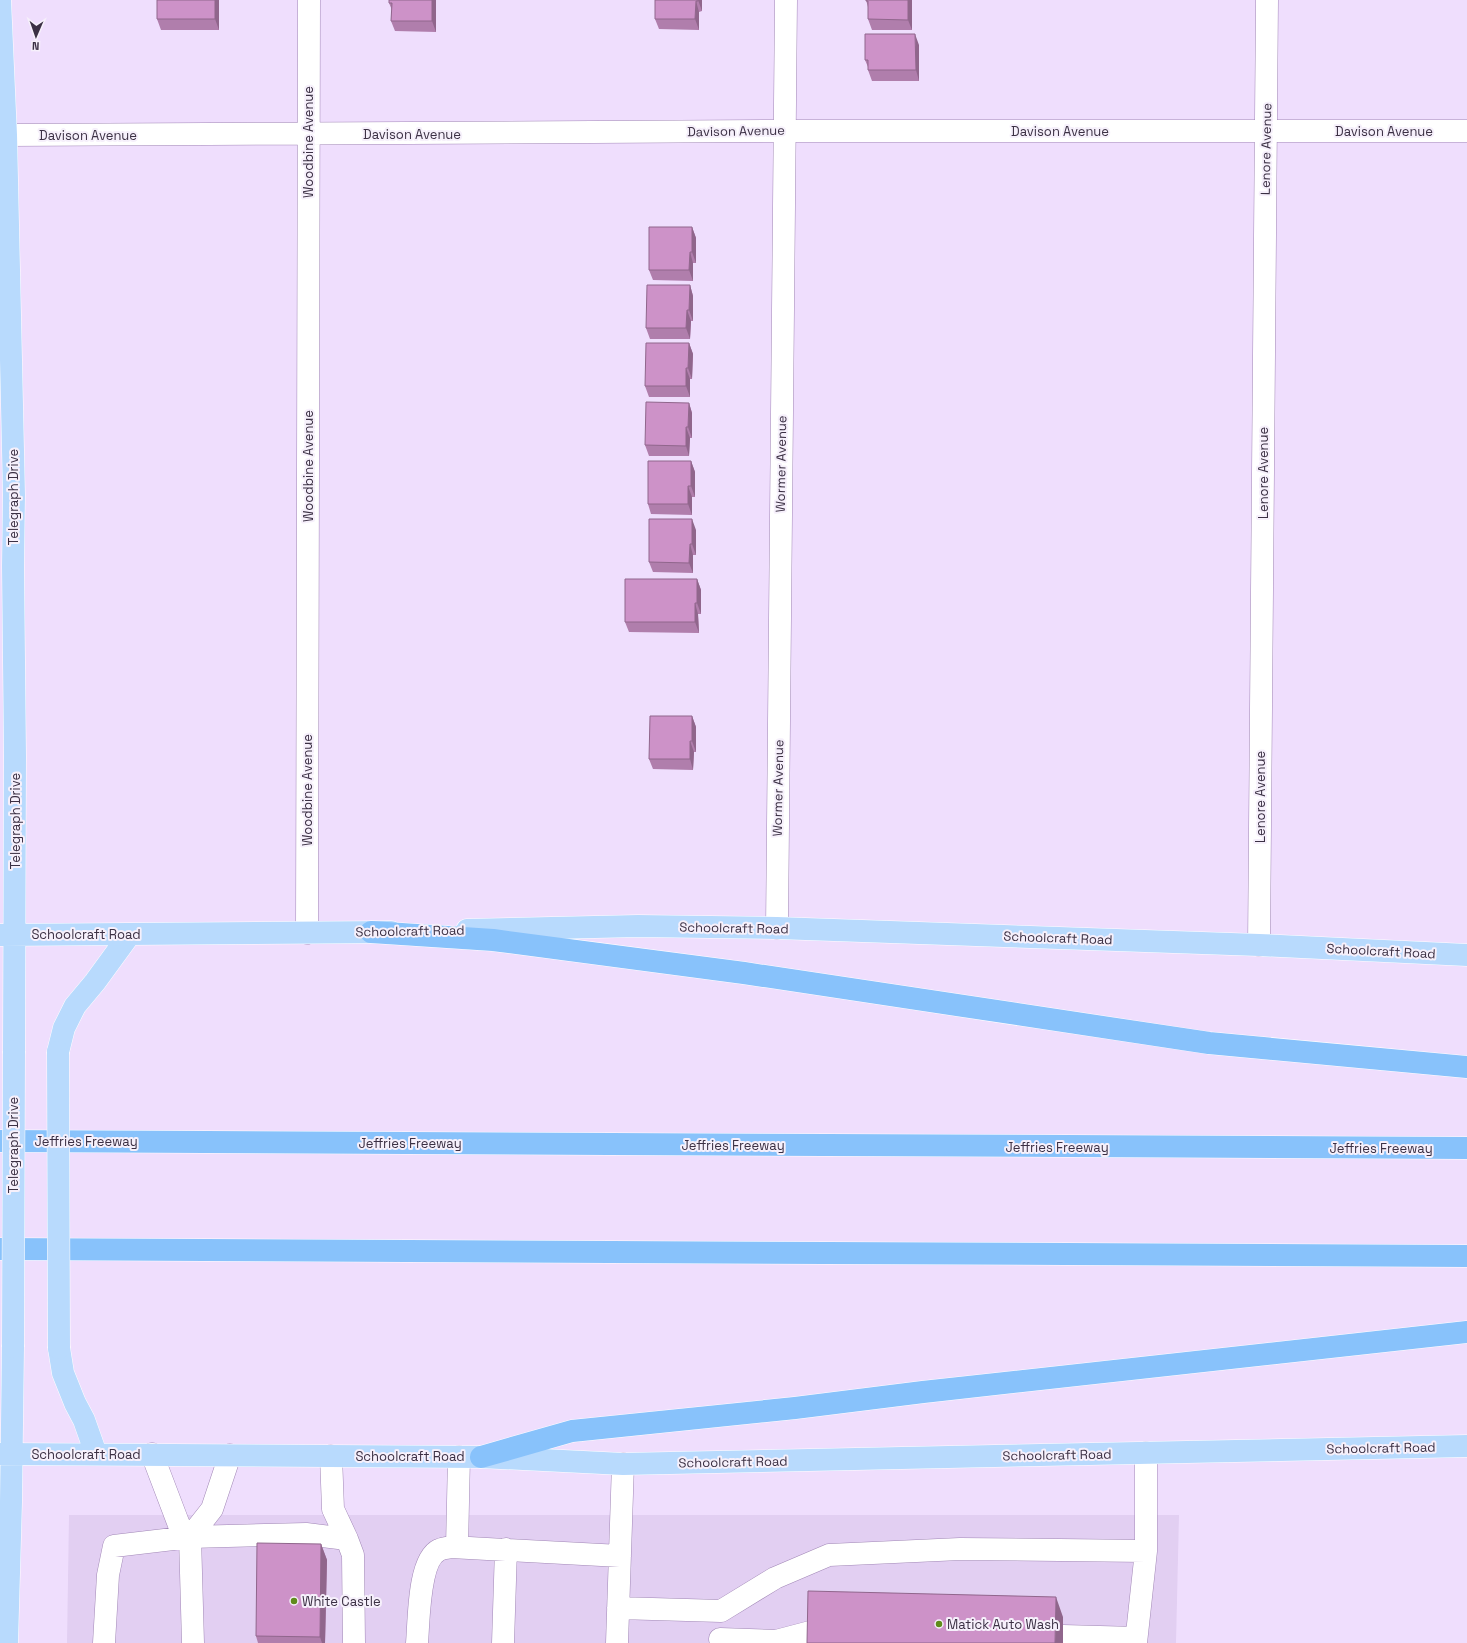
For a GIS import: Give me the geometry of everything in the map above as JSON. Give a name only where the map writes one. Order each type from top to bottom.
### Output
[{"type":"highway","points":[[371,932],[493,940],[744,973],[1209,1043],[1467,1067]]},
{"type":"highway","name":"Jeffries Freeway","points":[[0,1141],[1467,1148]]},
{"type":"highway","points":[[0,1249],[1467,1256]]},
{"type":"highway","points":[[481,1457],[572,1431],[795,1408],[923,1392],[1467,1332]]},
{"type":"main road","name":"Telegraph Drive","points":[[0,0],[6,135],[14,495],[8,759],[7,935],[14,1051],[12,1347],[5,1454],[11,1502],[7,1643]]},
{"type":"main road","name":"Schoolcraft Road","points":[[7,935],[307,933],[638,926],[778,928],[1259,945],[1467,955]]},
{"type":"main road","points":[[96,1454],[84,1420],[63,1374],[59,1348],[58,1052],[64,1028],[75,1006],[95,982],[130,934]]},
{"type":"main road","name":"Schoolcraft Road","points":[[5,1454],[459,1456],[623,1464],[1467,1446]]},
{"type":"street","name":"Woodbine Avenue","points":[[307,933],[309,0]]},
{"type":"street","name":"Wormer Avenue","points":[[778,928],[786,0]]},
{"type":"street","name":"Lenore Avenue","points":[[1259,945],[1267,0]]},
{"type":"street","name":"Davison Avenue","points":[[6,135],[784,131],[1467,130]]},
{"type":"street","points":[[1063,1636],[1136,1641],[1146,1551],[1146,1453]]},
{"type":"street","points":[[152,1454],[179,1525],[190,1537]]},
{"type":"street","points":[[193,1643],[190,1537],[212,1509],[230,1455]]},
{"type":"street","points":[[331,1456],[333,1509],[353,1556],[354,1643]]},
{"type":"street","points":[[457,1547],[459,1456]]},
{"type":"street","points":[[617,1643],[623,1464]]},
{"type":"street","points":[[104,1643],[108,1575],[114,1546],[190,1537],[306,1534],[347,1539]]},
{"type":"street","points":[[417,1643],[421,1586],[428,1563],[438,1550],[457,1547],[620,1556]]},
{"type":"street","points":[[503,1643],[506,1549]]},
{"type":"street","points":[[618,1608],[721,1611],[775,1578],[829,1554],[960,1549],[1146,1551]]},
{"type":"street","points":[[721,1611],[720,1641],[778,1642],[814,1631]]},
{"type":"shaded area","points":[[69,1515],[1179,1515],[1176,1643],[67,1643]]},
{"type":"building","points":[[157,0],[215,0],[215,19],[157,19]]},
{"type":"building","points":[[389,0],[432,0],[432,21],[391,21],[392,3],[389,3]]},
{"type":"building","points":[[655,0],[698,0],[696,1],[695,19],[655,19]]},
{"type":"building","points":[[866,0],[908,0],[908,20],[868,19],[868,1]]},
{"type":"building","points":[[865,34],[915,34],[916,70],[868,70],[868,60],[865,60]]},
{"type":"building","points":[[649,227],[692,227],[692,252],[690,252],[689,270],[649,270]]},
{"type":"building","points":[[647,285],[690,285],[689,310],[687,310],[686,328],[646,328]]},
{"type":"building","points":[[646,343],[689,343],[688,368],[686,368],[686,386],[645,386]]},
{"type":"building","points":[[646,402],[689,403],[688,427],[686,427],[686,446],[645,445]]},
{"type":"building","points":[[648,461],[691,461],[691,486],[688,486],[688,504],[648,504]]},
{"type":"building","points":[[649,519],[692,519],[692,544],[690,544],[689,563],[649,562]]},
{"type":"building","points":[[625,579],[697,579],[695,622],[625,622]]},
{"type":"building","points":[[650,716],[692,716],[690,759],[649,759]]},
{"type":"building","name":"White Castle","points":[[257,1543],[321,1544],[320,1637],[256,1636]]},
{"type":"building","points":[[808,1591],[1056,1597],[1055,1643],[807,1643]]},
{"type":"place","name":"White Castle","points":[[294,1601]]},
{"type":"place","name":"Matick Auto Wash","points":[[939,1624]]}]
